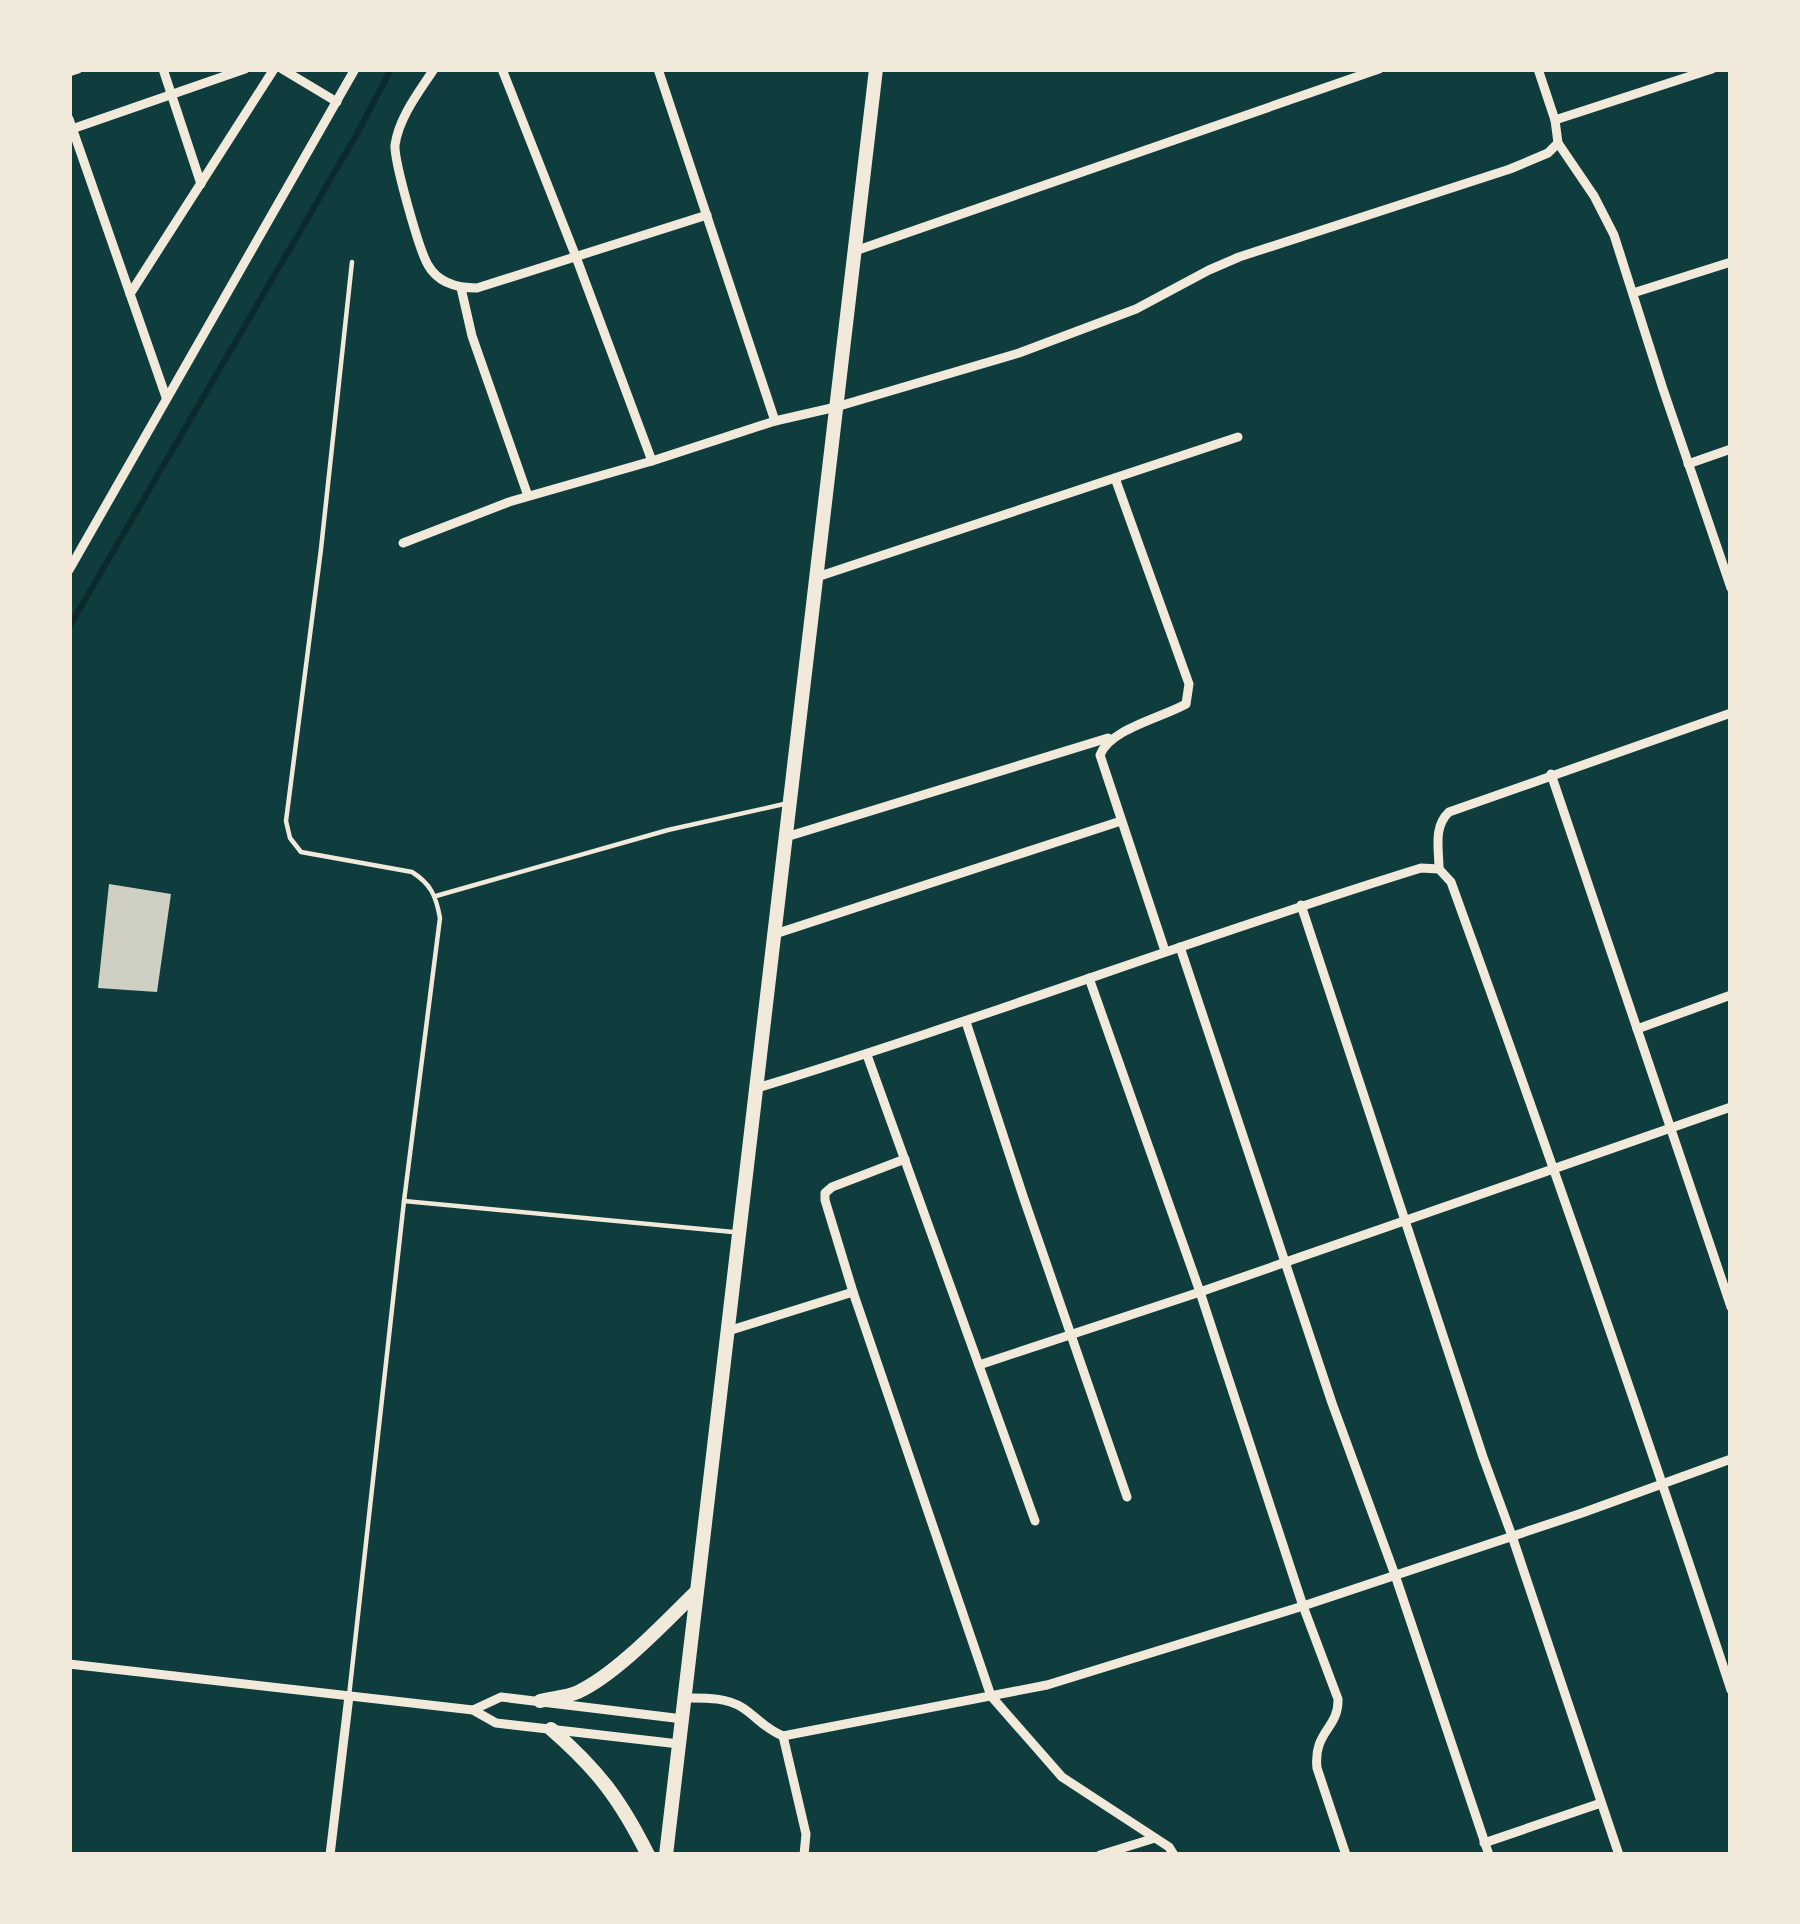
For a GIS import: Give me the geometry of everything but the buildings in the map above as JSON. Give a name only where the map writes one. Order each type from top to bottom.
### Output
[{"type":"main road","points":[[666,1855],[878,70]]},
{"type":"main road","points":[[540,1701],[578,1692],[611,1669],[697,1591]]},
{"type":"main road","points":[[551,1729],[584,1758],[623,1806],[648,1855]]},
{"type":"street","points":[[69,72],[78,69]]},
{"type":"street","points":[[163,69],[201,184]]},
{"type":"street","points":[[167,398],[70,126],[245,69]]},
{"type":"street","points":[[130,294],[278,69],[337,102]]},
{"type":"street","points":[[69,570],[355,69]]},
{"type":"street","points":[[434,69],[400,125],[395,162],[427,265],[449,284],[477,288],[707,215]]},
{"type":"street","points":[[502,69],[652,461]]},
{"type":"street","points":[[658,69],[775,421]]},
{"type":"street","points":[[855,251],[1379,69]]},
{"type":"street","points":[[1538,69],[1558,143],[1604,213],[1731,588]]},
{"type":"street","points":[[1555,120],[1712,69]]},
{"type":"street","points":[[404,543],[528,496],[1056,340],[1136,309],[1239,257],[1510,169],[1548,153],[1558,143]]},
{"type":"street","points":[[1633,292],[1731,262]]},
{"type":"street","points":[[461,288],[472,336],[528,496]]},
{"type":"street","points":[[817,577],[1238,437]]},
{"type":"street","points":[[1688,464],[1731,449]]},
{"type":"street","points":[[786,837],[1114,736],[1186,704],[1189,684],[1114,478]]},
{"type":"street","points":[[1439,869],[1438,828],[1449,812],[1731,712]]},
{"type":"street","points":[[1114,736],[1100,755],[1165,951]]},
{"type":"street","points":[[1551,774],[1731,1307]]},
{"type":"street","points":[[775,934],[1121,821]]},
{"type":"street","points":[[757,1088],[967,1022],[1300,905],[1421,868],[1439,869],[1451,881],[1731,1690]]},
{"type":"street","points":[[1300,905],[1618,1855]]},
{"type":"street","points":[[1180,947],[1489,1855]]},
{"type":"street","points":[[1089,978],[1338,1700],[1336,1716],[1322,1733],[1316,1755],[1346,1855]]},
{"type":"street","points":[[1636,1029],[1731,995]]},
{"type":"street","points":[[967,1022],[1127,1497]]},
{"type":"street","points":[[867,1055],[1036,1521]]},
{"type":"street","points":[[979,1365],[1731,1107]]},
{"type":"street","points":[[904,1159],[832,1187],[825,1200],[991,1696],[1062,1777],[1174,1855]]},
{"type":"street","points":[[728,1331],[853,1292]]},
{"type":"street","points":[[685,1698],[738,1704],[766,1730],[783,1736],[1047,1685],[1304,1606],[1731,1459]]},
{"type":"street","points":[[69,1664],[473,1710],[496,1723],[679,1744]]},
{"type":"street","points":[[330,1855],[349,1696]]},
{"type":"street","points":[[473,1710],[501,1697],[683,1719]]},
{"type":"street","points":[[783,1736],[806,1834],[804,1855]]},
{"type":"street","points":[[1484,1843],[1601,1803]]},
{"type":"street","points":[[1100,1855],[1155,1838]]},
{"type":"lane","points":[[349,1696],[440,918],[436,896],[426,880],[412,872],[301,852],[290,838],[286,821],[352,262]]},
{"type":"lane","points":[[436,896],[668,830],[790,803]]},
{"type":"lane","points":[[404,1201],[739,1233]]},
{"type":"waterway","points":[[69,627],[391,69]]}]
